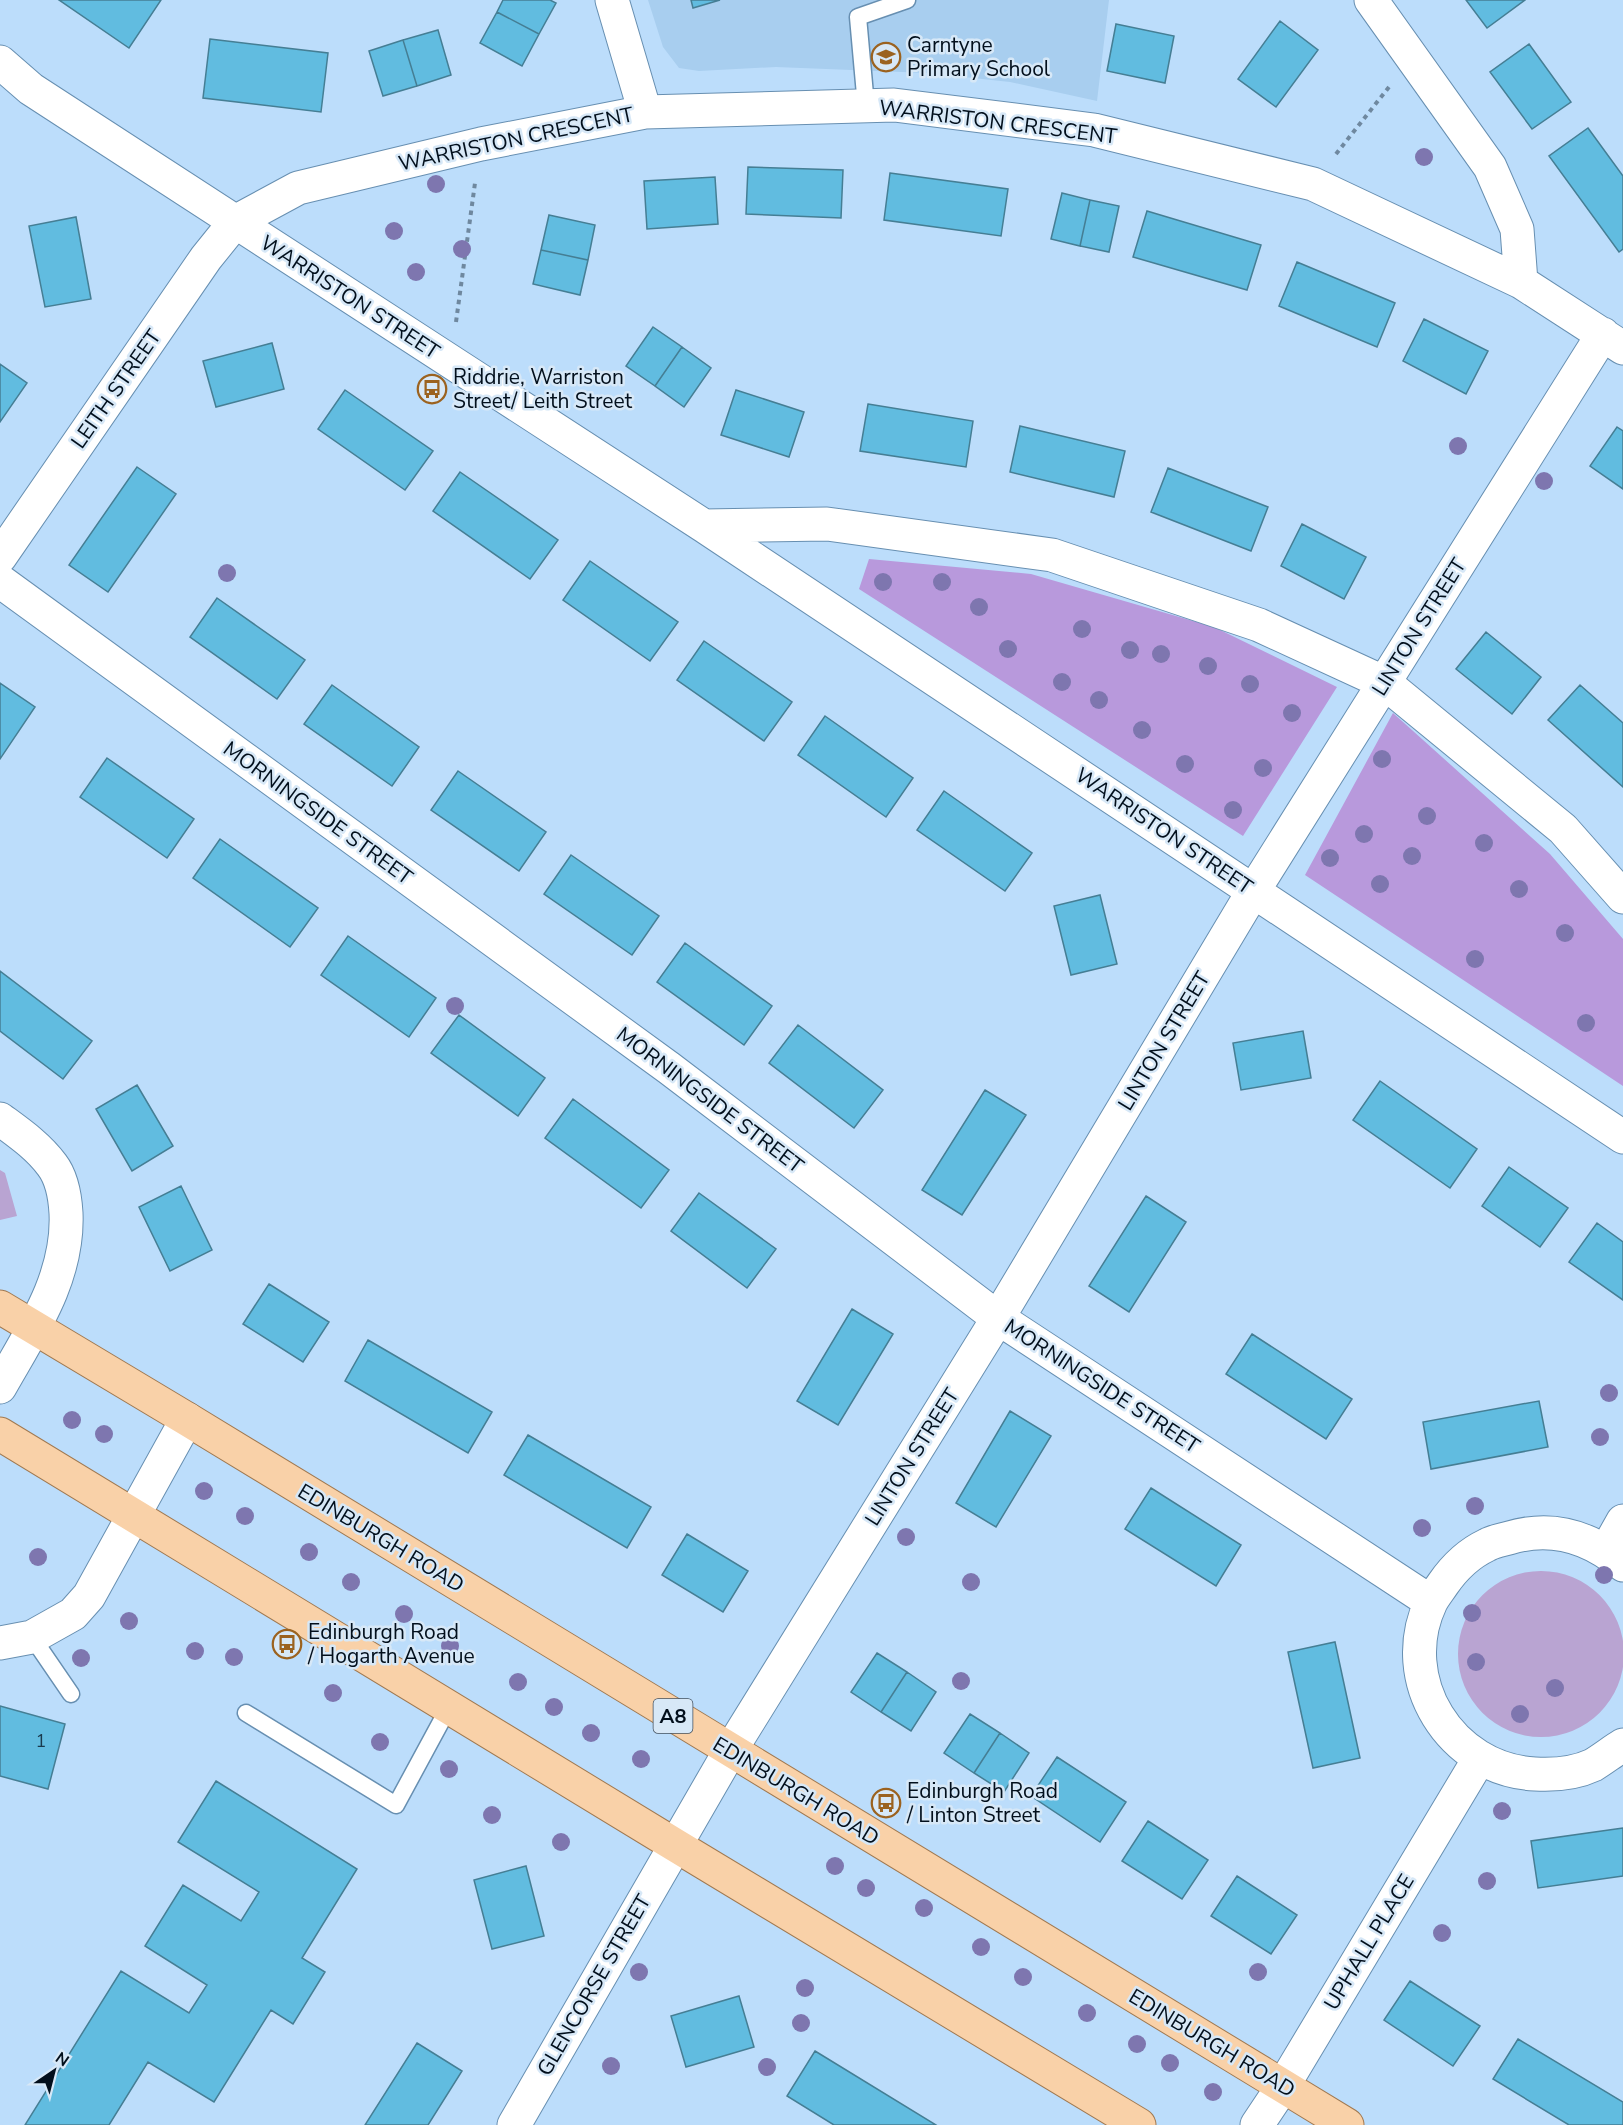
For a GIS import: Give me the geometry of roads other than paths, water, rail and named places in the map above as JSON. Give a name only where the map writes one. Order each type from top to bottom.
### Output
[{"type":"main road","name":"EDINBURGH ROAD","points":[[0,1307],[1347,2125]]},
{"type":"main road","points":[[0,1434],[1139,2125]]},
{"type":"street","points":[[612,0],[645,112]]},
{"type":"street","points":[[1371,0],[1490,167],[1517,229],[1521,282]]},
{"type":"street","name":"WARRISTON STREET","points":[[0,62],[31,89],[704,526],[1623,1137]]},
{"type":"street","name":"WARRISTON CRESCENT","points":[[235,222],[298,188],[481,144],[645,112],[894,105],[1094,130],[1312,184],[1521,282],[1613,341]]},
{"type":"street","name":"LEITH STREET","points":[[0,557],[206,258],[235,222]]},
{"type":"street","name":"LINTON STREET","points":[[675,1845],[730,1751],[998,1318],[1254,891],[1384,683],[1613,341]]},
{"type":"street","points":[[704,526],[827,524],[1052,555],[1259,625],[1384,683],[1563,829],[1623,897]]},
{"type":"street","name":"MORNINGSIDE STREET","points":[[0,581],[669,1068],[998,1318],[1431,1602]]},
{"type":"street","points":[[0,1119],[32,1143],[53,1166],[65,1194],[66,1232],[62,1260],[54,1287],[0,1387]]},
{"type":"street","points":[[0,1643],[32,1637],[72,1614],[89,1596],[187,1419]]},
{"type":"street","points":[[1623,1521],[1614,1558],[1568,1534],[1526,1533],[1487,1544],[1454,1568],[1431,1602],[1420,1636],[1420,1672],[1431,1707],[1451,1736],[1479,1759],[1515,1773],[1553,1775],[1591,1766],[1623,1744]]},
{"type":"street","name":"UPHALL PLACE","points":[[1257,2125],[1283,2086],[1479,1759]]},
{"type":"street","name":"GLENCORSE STREET","points":[[514,2125],[675,1845]]},
{"type":"lane","points":[[866,106],[858,17],[907,0]]},
{"type":"lane","points":[[32,1637],[71,1694]]},
{"type":"lane","points":[[246,1713],[396,1805],[449,1707]]},
{"type":"place","name":"Carntyne Primary School","points":[[886,57]]},
{"type":"place","name":"Riddrie, Warriston Street/ Leith Street","points":[[432,389]]},
{"type":"place","name":"Edinburgh Road / Hogarth Avenue","points":[[287,1644]]},
{"type":"place","name":"Edinburgh Road / Linton Street","points":[[886,1803]]}]
